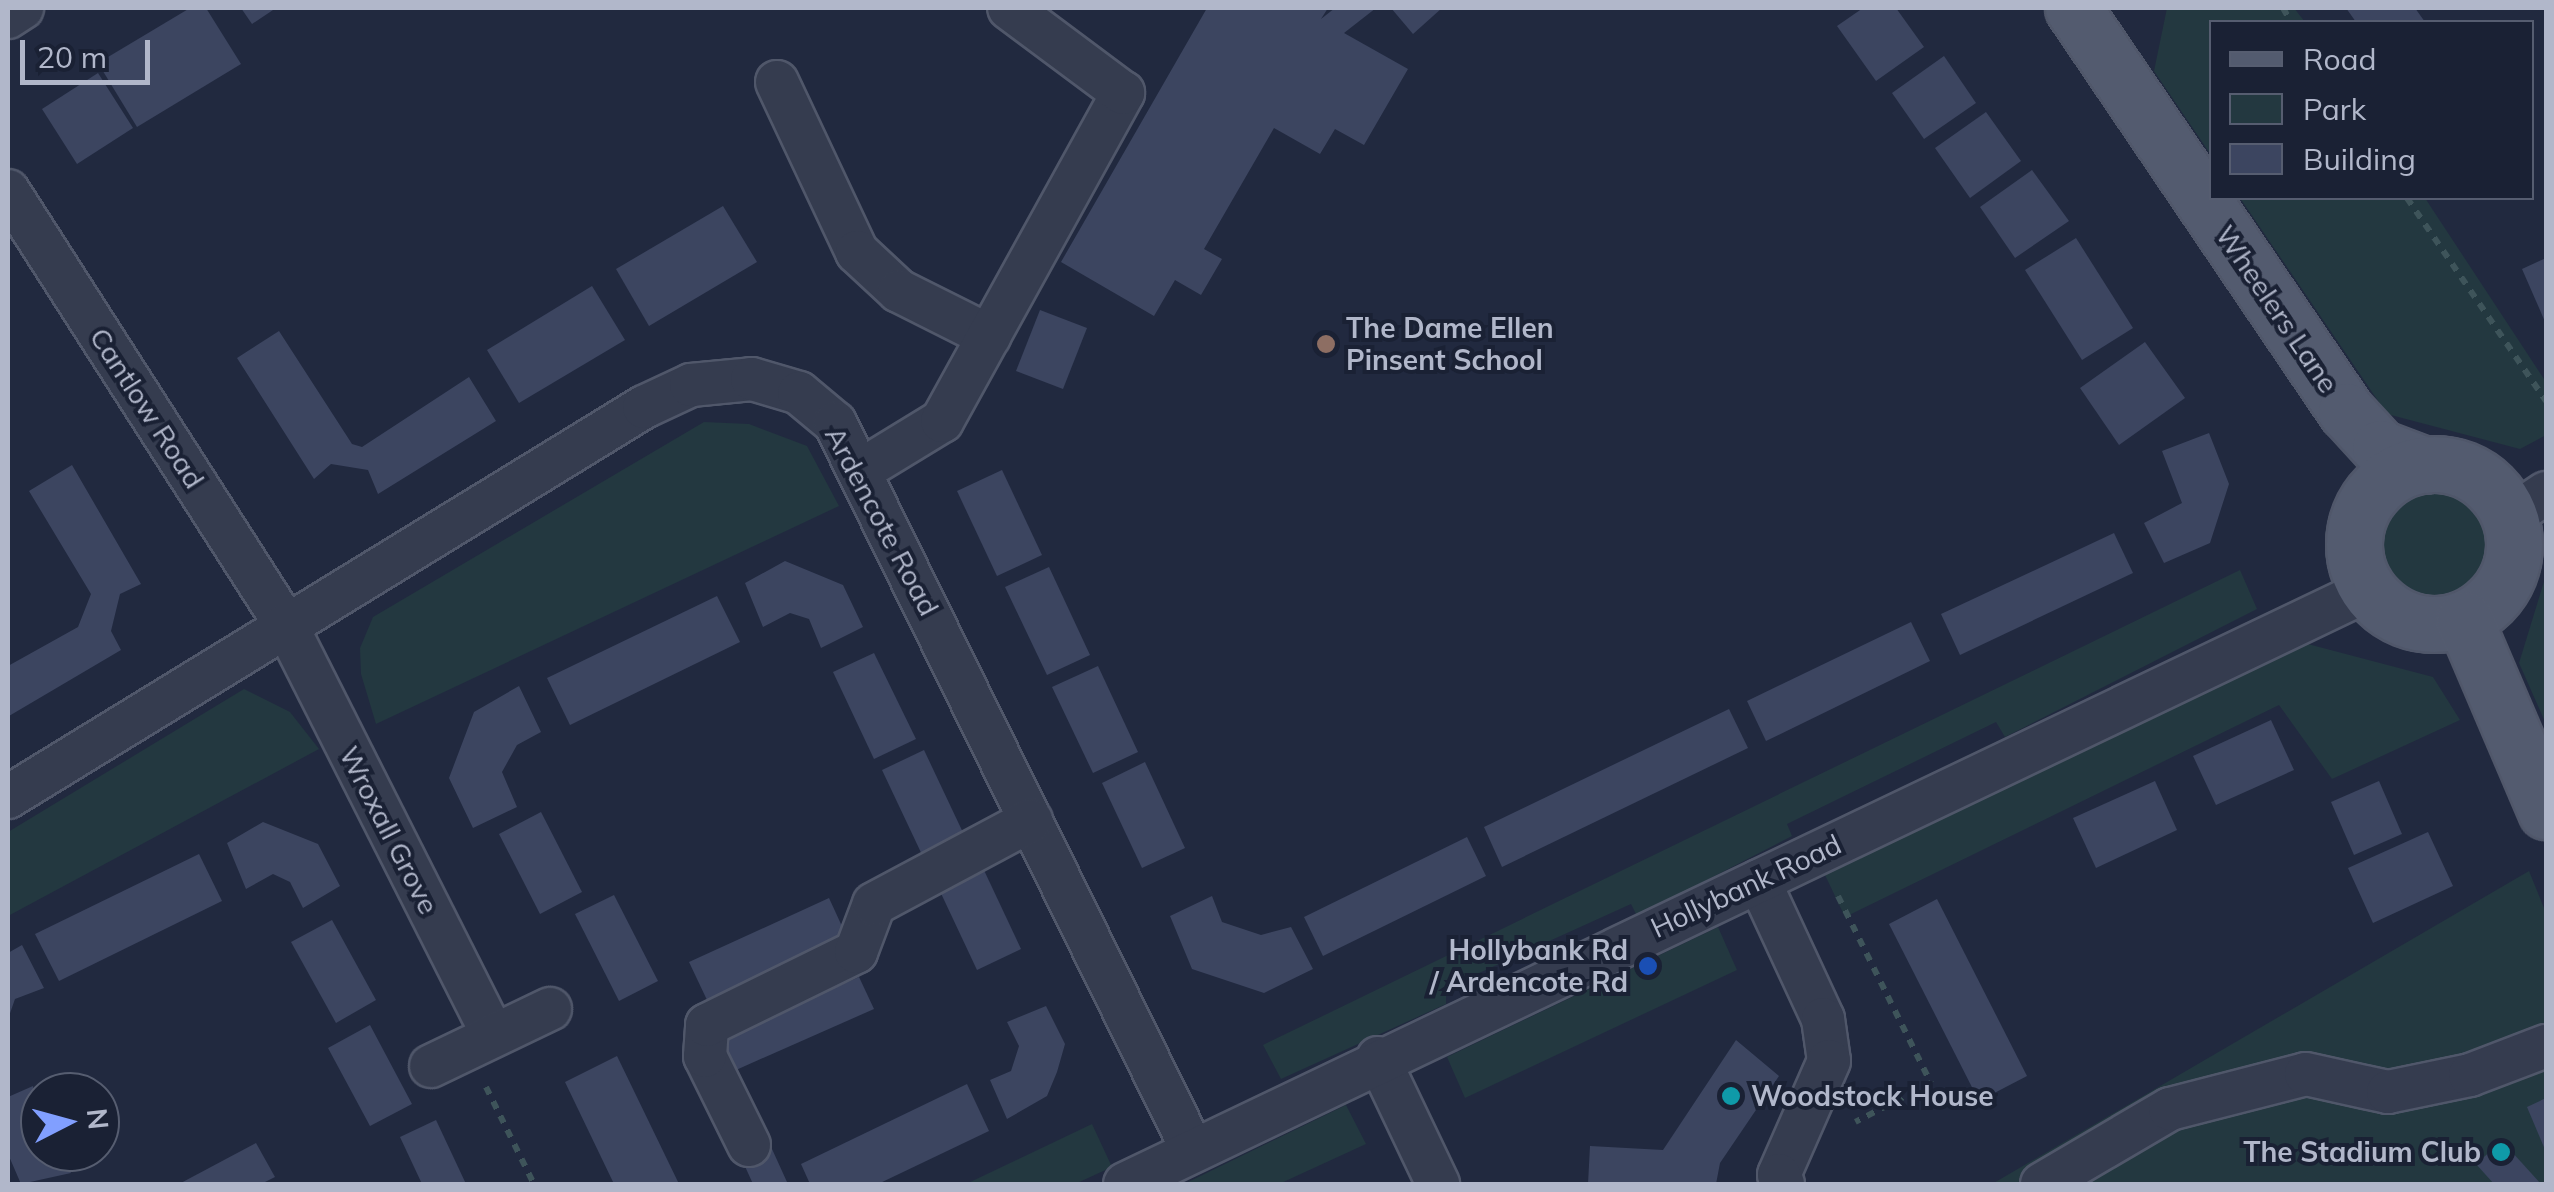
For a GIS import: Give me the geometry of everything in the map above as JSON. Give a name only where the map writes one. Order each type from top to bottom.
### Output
[{"type":"main road","name":"Wheelers Lane","points":[[2079,10],[2346,411],[2380,448],[2425,464]]},
{"type":"main road","name":"Wheelers Lane","points":[[2346,411],[2364,505]]},
{"type":"main road","points":[[2425,464],[2485,482],[2528,505],[2507,577],[2464,619],[2421,624],[2368,590],[2354,533],[2364,505],[2379,485],[2425,464]]},
{"type":"main road","points":[[2464,619],[2546,811]]},
{"type":"street","points":[[8,17],[22,8]]},
{"type":"street","points":[[860,471],[942,422],[1123,93],[1009,8]]},
{"type":"street","points":[[777,82],[857,252],[899,290],[989,336]]},
{"type":"street","name":"Cantlow Road","points":[[8,191],[286,625]]},
{"type":"street","name":"Ardencote Road","points":[[8,796],[286,625],[691,386],[752,379],[799,394],[835,423],[1193,1152]]},
{"type":"street","name":"Hollybank Road","points":[[1125,1184],[1378,1058],[2368,590]]},
{"type":"street","name":"Wroxall Grove","points":[[286,625],[464,1049]]},
{"type":"street","points":[[749,1145],[705,1056],[707,1024],[856,952],[874,904],[1031,820]]},
{"type":"street","points":[[1759,881],[1823,1019],[1829,1061],[1779,1174],[1783,1184]]},
{"type":"street","points":[[464,1049],[550,1009]]},
{"type":"street","points":[[2042,1184],[2170,1109],[2306,1074],[2388,1092],[2470,1076],[2546,1046]]},
{"type":"street","points":[[1378,1058],[1438,1184]]},
{"type":"path","points":[[2408,200],[2546,401]]},
{"type":"path","points":[[1838,896],[1931,1083],[1855,1122]]},
{"type":"path","points":[[464,1049],[534,1184]]},
{"type":"green space","points":[[2167,8],[2294,8],[2303,20],[2209,20],[2209,152],[2154,71]]},
{"type":"green space","points":[[2241,200],[2426,200],[2546,382],[2546,435],[2520,449],[2387,414]]},
{"type":"green space","points":[[704,422],[749,424],[807,446],[839,506],[376,724],[361,674],[360,648],[373,617]]},
{"type":"green space","points":[[2435,492],[2457,496],[2475,508],[2487,526],[2491,548],[2487,570],[2475,588],[2457,600],[2435,604],[2413,600],[2395,588],[2383,570],[2379,548],[2383,526],[2395,508],[2413,496]]},
{"type":"green space","points":[[2240,570],[2257,609],[2005,737],[1996,722],[1787,824],[1792,836],[1637,916],[1631,904],[1446,988],[1446,1004],[1281,1079],[1263,1045]]},
{"type":"green space","points":[[2546,575],[2546,724],[2519,663]]},
{"type":"green space","points":[[2304,643],[2433,677],[2460,720],[2332,779],[2279,705],[1845,917],[1825,875]]},
{"type":"green space","points":[[244,689],[290,712],[319,749],[8,916],[8,832]]},
{"type":"green space","points":[[2529,871],[2546,913],[2546,1184],[1992,1184]]},
{"type":"green space","points":[[1718,927],[1737,970],[1465,1098],[1447,1057]]},
{"type":"green space","points":[[1346,1105],[1366,1144],[1279,1184],[1184,1184]]},
{"type":"green space","points":[[1092,1124],[1112,1167],[1075,1184],[966,1184]]},
{"type":"building","points":[[190,8],[206,8],[241,64],[137,127],[98,63]]},
{"type":"building","points":[[241,8],[276,8],[252,24]]},
{"type":"building","points":[[1207,8],[1328,8],[1321,19],[1335,8],[1376,8],[1344,33],[1408,69],[1364,145],[1335,129],[1320,154],[1274,128],[1204,249],[1222,259],[1201,295],[1175,280],[1154,316],[1061,262]]},
{"type":"building","points":[[1391,8],[1442,8],[1413,34]]},
{"type":"building","points":[[1863,8],[1896,8],[1924,47],[1876,81],[1837,26]]},
{"type":"building","points":[[2346,8],[2415,8],[2424,20],[2355,20]]},
{"type":"building","points":[[1944,56],[1976,103],[1924,139],[1892,93]]},
{"type":"building","points":[[98,73],[133,128],[77,164],[42,109]]},
{"type":"building","points":[[1986,112],[2021,161],[1970,198],[1935,148]]},
{"type":"building","points":[[2032,170],[2069,221],[2015,258],[1980,207]]},
{"type":"building","points":[[723,206],[757,262],[649,326],[616,269]]},
{"type":"building","points":[[2076,238],[2133,328],[2082,360],[2025,270]]},
{"type":"building","points":[[2546,258],[2546,324],[2522,269]]},
{"type":"building","points":[[592,286],[625,340],[519,403],[487,350]]},
{"type":"building","points":[[1040,310],[1087,328],[1063,389],[1016,371]]},
{"type":"building","points":[[279,331],[352,444],[362,447],[469,377],[496,421],[378,494],[368,470],[331,464],[314,479],[237,358]]},
{"type":"building","points":[[2145,342],[2185,398],[2119,445],[2080,388]]},
{"type":"building","points":[[2209,433],[2229,484],[2210,543],[2164,563],[2144,523],[2182,503],[2162,451]]},
{"type":"building","points":[[72,465],[141,584],[120,594],[111,631],[121,650],[9,716],[8,666],[78,627],[91,594],[29,491]]},
{"type":"building","points":[[1002,470],[1042,555],[997,576],[957,491]]},
{"type":"building","points":[[2114,533],[2133,573],[1960,655],[1941,614]]},
{"type":"building","points":[[785,561],[843,585],[863,627],[821,648],[809,619],[790,613],[763,627],[745,583]]},
{"type":"building","points":[[1049,567],[1090,655],[1047,675],[1005,587]]},
{"type":"building","points":[[717,596],[740,642],[570,725],[547,678]]},
{"type":"building","points":[[1911,622],[1930,661],[1766,741],[1747,701]]},
{"type":"building","points":[[874,653],[916,739],[874,759],[833,672]]},
{"type":"building","points":[[1098,666],[1138,752],[1093,773],[1052,687]]},
{"type":"building","points":[[519,686],[541,732],[517,745],[502,772],[517,807],[473,828],[449,778],[474,712]]},
{"type":"building","points":[[1729,709],[1748,748],[1502,867],[1484,827]]},
{"type":"building","points":[[2271,720],[2294,770],[2216,805],[2193,756]]},
{"type":"building","points":[[924,750],[967,841],[925,861],[882,770]]},
{"type":"building","points":[[1145,762],[1185,848],[1142,868],[1102,783]]},
{"type":"building","points":[[2155,781],[2177,830],[2096,868],[2073,818]]},
{"type":"building","points":[[2379,781],[2402,834],[2354,855],[2331,802]]},
{"type":"building","points":[[541,812],[582,892],[540,914],[499,834]]},
{"type":"building","points":[[263,822],[318,844],[340,886],[303,908],[290,882],[273,874],[246,889],[227,843]]},
{"type":"building","points":[[2428,832],[2453,886],[2373,923],[2348,868]]},
{"type":"building","points":[[1467,837],[1486,876],[1323,956],[1304,917]]},
{"type":"building","points":[[199,854],[222,901],[59,981],[35,934]]},
{"type":"building","points":[[982,866],[1021,949],[977,970],[938,887]]},
{"type":"building","points":[[614,895],[658,981],[619,1001],[575,914]]},
{"type":"building","points":[[1212,896],[1222,922],[1261,935],[1291,927],[1313,969],[1264,993],[1192,969],[1170,916]]},
{"type":"building","points":[[829,898],[846,935],[707,1000],[689,962]]},
{"type":"building","points":[[1937,899],[2027,1076],[1979,1101],[1889,924]]},
{"type":"building","points":[[332,920],[376,1000],[336,1023],[291,942]]},
{"type":"building","points":[[22,945],[44,988],[15,999],[8,1019],[8,953]]},
{"type":"building","points":[[859,977],[874,1009],[736,1070],[721,1038]]},
{"type":"building","points":[[1046,1006],[1065,1044],[1057,1072],[1047,1096],[1007,1119],[990,1080],[1011,1071],[1019,1046],[1007,1022]]},
{"type":"building","points":[[370,1025],[412,1104],[370,1126],[328,1048]]},
{"type":"building","name":"Woodstock House","points":[[1736,1040],[1779,1076],[1720,1163],[1716,1184],[1588,1184],[1590,1146],[1663,1150]]},
{"type":"building","points":[[617,1056],[679,1184],[614,1184],[565,1082]]},
{"type":"building","points":[[967,1084],[989,1131],[878,1184],[810,1184],[801,1164]]},
{"type":"building","points":[[20,1092],[20,1172],[71,1173],[21,1184],[8,1154],[8,1097]]},
{"type":"building","points":[[2546,1098],[2546,1152],[2527,1107]]},
{"type":"building","points":[[436,1120],[466,1184],[422,1184],[400,1137]]},
{"type":"building","name":"The Stadium Club","points":[[2502,1141],[2541,1184],[2494,1184],[2476,1164]]},
{"type":"building","points":[[256,1143],[275,1177],[261,1184],[179,1184]]},
{"type":"building","points":[[772,1149],[787,1182],[753,1184],[743,1162]]},
{"type":"place","name":"The Dame Ellen Pinsent School","points":[[1326,344]]},
{"type":"place","name":"Hollybank Rd / Ardencote Rd","points":[[1648,966]]},
{"type":"place","name":"Woodstock House","points":[[1731,1096]]},
{"type":"place","name":"The Stadium Club","points":[[2501,1152]]}]
